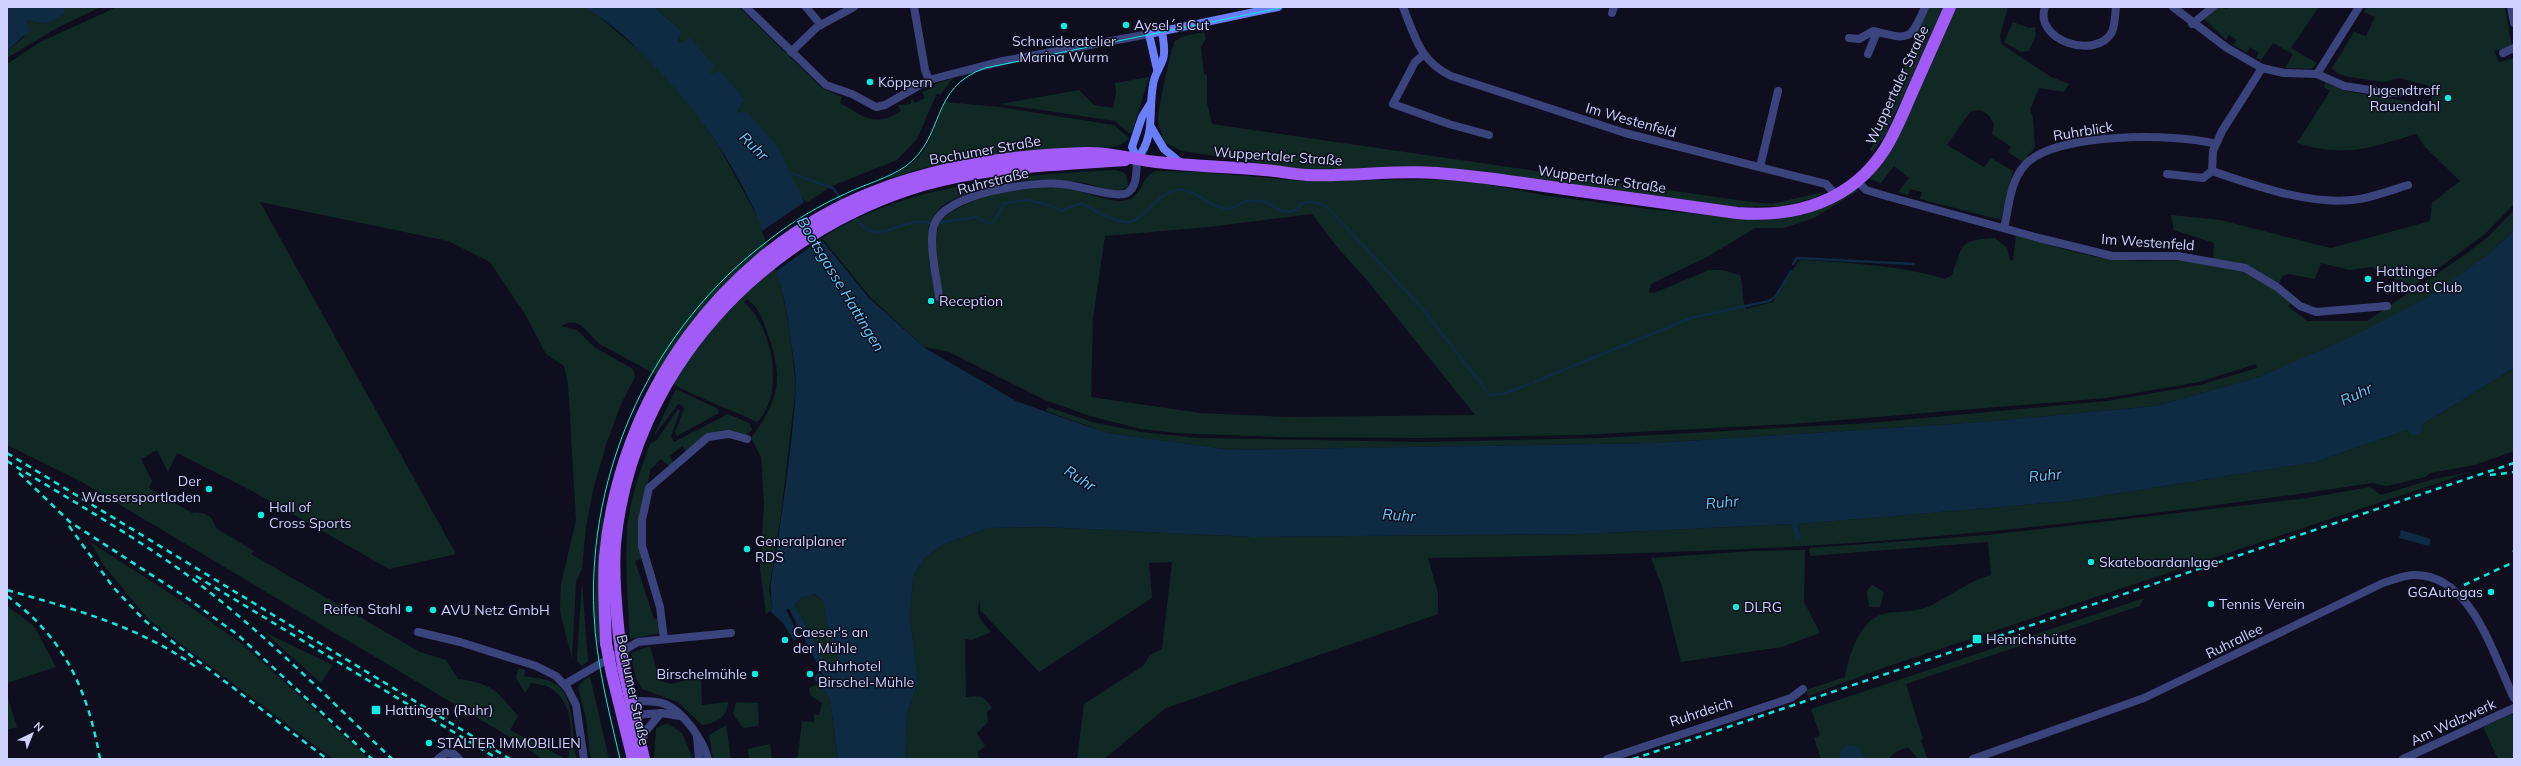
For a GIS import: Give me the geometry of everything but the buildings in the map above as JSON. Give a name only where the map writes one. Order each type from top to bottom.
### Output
[{"type":"main road","name":"Wuppertaler Straße","points":[[1137,159],[1323,176],[1432,173],[1756,215],[1791,212],[1822,202],[1836,195],[1857,181],[1879,157],[1892,135],[1950,7]]},
{"type":"main road","name":"Bochumer Straße","points":[[633,759],[621,717],[606,643],[605,558],[614,500],[630,442],[658,391],[705,328],[749,282],[810,234],[874,197],[926,184],[985,172],[1052,163],[1137,159]]},
{"type":"main road","name":"Bochumer Straße","points":[[644,759],[623,667],[615,580],[617,528],[627,481],[658,391]]},
{"type":"main road","points":[[618,704],[631,701]]},
{"type":"main road","points":[[621,717],[634,715]]},
{"type":"street","points":[[746,7],[826,85],[852,94],[870,106],[880,107],[929,80],[1003,61],[1149,34],[1278,7]]},
{"type":"street","points":[[806,7],[822,25]]},
{"type":"street","points":[[792,52],[822,25],[854,7]]},
{"type":"street","points":[[914,7],[929,80]]},
{"type":"street","name":"Im Westenfeld","points":[[1403,7],[1423,55],[1436,68],[1451,76],[1625,134],[1826,184],[1836,195]]},
{"type":"street","points":[[1849,38],[1859,39],[1869,32],[1877,32],[1901,40],[1913,32],[1925,7]]},
{"type":"street","points":[[2045,7],[2044,20],[2051,32],[2067,41],[2084,46],[2099,44],[2107,38],[2113,30],[2116,7]]},
{"type":"street","points":[[2173,7],[2192,24],[2227,48],[2262,68],[2284,74],[2317,74],[2344,86],[2389,93],[2406,92]]},
{"type":"street","points":[[2192,24],[2213,7]]},
{"type":"street","points":[[2317,74],[2359,7]]},
{"type":"street","points":[[2511,7],[2514,23]]},
{"type":"street","points":[[1137,159],[1145,149],[1151,127],[1150,104],[1157,69],[1163,60],[1162,31]]},
{"type":"street","points":[[1868,54],[1877,32]]},
{"type":"street","points":[[1149,34],[1157,69]]},
{"type":"street","points":[[2503,53],[2514,48]]},
{"type":"street","points":[[1423,55],[1415,62],[1393,104],[1449,124],[1489,135]]},
{"type":"street","points":[[2166,174],[2203,178],[2212,171],[2216,144],[2262,68]]},
{"type":"street","points":[[1760,167],[1778,91]]},
{"type":"street","points":[[1137,159],[1132,146],[1142,117],[1150,104]]},
{"type":"street","points":[[1151,127],[1164,150],[1182,164]]},
{"type":"street","name":"Ruhrblick","points":[[2004,228],[2018,176],[2028,161],[2044,152],[2080,143],[2128,138],[2189,139],[2216,144]]},
{"type":"street","name":"Ruhrstraße","points":[[939,298],[933,242],[935,223],[952,205],[1019,186],[1063,184],[1120,196],[1130,191],[1134,184],[1137,159]]},
{"type":"street","points":[[2212,171],[2256,185],[2326,200],[2360,199],[2408,186]]},
{"type":"street","name":"Im Westenfeld","points":[[1857,181],[1866,190],[2112,256],[2178,256],[2246,268],[2272,283],[2300,306],[2316,312],[2387,306]]},
{"type":"street","points":[[664,639],[660,607],[642,546],[642,520],[649,488],[708,438],[729,434],[747,439]]},
{"type":"street","name":"Ruhrallee","points":[[1973,759],[2144,698],[2383,583],[2406,576],[2434,578],[2445,582],[2462,596],[2472,610],[2514,698]]},
{"type":"street","points":[[418,632],[460,642],[536,666],[548,671],[565,684],[577,711],[584,759]]},
{"type":"street","points":[[565,684],[632,645],[644,641],[731,633]]},
{"type":"street","name":"Ruhrdeich","points":[[1607,759],[1791,698],[1803,689]]},
{"type":"street","points":[[631,701],[654,701],[665,704],[680,716],[705,747],[708,759]]},
{"type":"street","name":"Am Walzwerk","points":[[2403,759],[2514,708]]},
{"type":"street","points":[[634,715],[661,713],[680,716]]},
{"type":"street","points":[[641,745],[645,732],[661,713]]},
{"type":"street","points":[[696,737],[700,759]]},
{"type":"street","points":[[438,759],[446,753],[454,754],[458,759]]},
{"type":"green space","points":[[64,7],[101,7],[57,28],[7,58],[7,51],[24,37],[26,22],[30,20],[40,23],[48,23],[64,14]]},
{"type":"green space","points":[[117,7],[584,7],[596,14],[640,51],[687,99],[718,145],[763,227],[778,271],[789,327],[796,385],[781,515],[769,590],[773,608],[766,614],[760,568],[764,505],[761,457],[751,438],[768,412],[773,400],[777,377],[776,364],[763,320],[755,307],[747,299],[744,302],[754,313],[762,327],[772,360],[773,378],[771,395],[766,410],[757,422],[678,387],[603,346],[580,325],[568,323],[561,326],[577,330],[594,347],[633,369],[635,377],[621,404],[606,445],[593,490],[586,527],[582,569],[576,582],[572,659],[560,611],[561,584],[576,520],[568,384],[564,366],[546,354],[525,314],[490,262],[448,241],[260,202],[456,554],[389,569],[254,492],[177,453],[168,472],[157,450],[141,459],[152,481],[149,488],[192,513],[204,513],[210,517],[216,528],[254,551],[251,554],[420,652],[446,660],[458,679],[487,686],[498,694],[518,716],[510,730],[566,759],[542,759],[513,739],[80,481],[7,445],[7,64],[40,42]]},
{"type":"green space","points":[[654,7],[739,7],[822,88],[842,97],[840,103],[870,119],[884,119],[892,116],[901,111],[898,105],[911,104],[911,98],[915,103],[925,98],[922,92],[935,87],[935,84],[953,78],[940,95],[937,93],[917,139],[897,160],[832,186],[806,203],[737,109],[745,100],[709,74],[683,42],[678,41],[682,31]]},
{"type":"green space","points":[[1927,7],[1944,7],[1887,132],[1873,152],[1870,150],[1885,122],[1913,42],[1914,33]]},
{"type":"green space","points":[[1955,7],[2008,7],[2000,35],[2001,44],[2051,77],[2069,84],[2064,92],[2039,88],[2030,110],[2033,117],[2035,147],[2023,162],[2008,152],[2011,147],[1992,134],[1994,125],[1992,121],[1985,112],[1978,110],[1970,112],[1947,145],[1984,167],[1991,158],[2013,171],[2001,220],[1920,199],[1922,192],[1910,189],[1908,195],[1898,192],[1909,178],[1894,166],[1881,183],[1868,178]]},
{"type":"green space","points":[[2219,7],[2227,9],[2229,7],[2319,7],[2291,48],[2317,63],[2311,69],[2285,68],[2293,54],[2273,43],[2261,60],[2256,58],[2259,53],[2250,47],[2247,53],[2233,45],[2237,40],[2229,35],[2226,40],[2204,19]]},
{"type":"green space","points":[[2367,7],[2505,7],[2512,46],[2494,51],[2499,62],[2514,58],[2514,204],[2485,234],[2414,286],[2383,275],[2372,267],[2349,270],[2321,263],[2315,279],[2288,274],[2283,276],[2278,285],[2213,259],[2214,243],[2174,230],[2171,215],[2220,220],[2331,248],[2430,221],[2432,203],[2460,181],[2425,147],[2416,134],[2371,147],[2344,150],[2330,150],[2297,143],[2330,91],[2324,87],[2325,83],[2345,91],[2434,106],[2429,86],[2399,78],[2384,82],[2349,77],[2337,73],[2332,68],[2354,32],[2366,36],[2375,17],[2364,12]]},
{"type":"green space","points":[[2013,22],[2029,28],[2035,27],[2036,35],[2029,51],[2021,52],[2004,42]]},
{"type":"green space","points":[[1204,32],[1206,38],[1201,47],[1204,74],[1207,75],[1207,103],[1212,124],[1751,202],[1772,204],[1823,192],[1814,198],[1783,206],[1728,207],[1462,170],[1345,171],[1297,169],[1182,151],[1164,142],[1158,122],[1160,104],[1168,65],[1175,41],[1185,36]]},
{"type":"green space","points":[[1149,77],[1132,133],[1129,133],[1115,121],[1000,104],[1079,90],[1094,105],[1113,108],[1116,92],[1115,83]]},
{"type":"green space","points":[[945,102],[999,107],[1114,125],[1129,138],[1124,143],[1108,148],[1063,150],[976,160],[924,168],[896,177],[886,178],[911,164],[926,148]]},
{"type":"green space","points":[[1115,170],[1123,172],[1126,175],[1128,186],[1120,191],[1064,180],[1023,180],[1010,182],[970,191],[948,202],[938,211],[928,227],[938,231],[938,225],[948,215],[961,207],[978,200],[996,194],[1034,188],[1065,188],[1110,200],[1122,201],[1134,196],[1146,178],[1156,171],[1198,172],[1303,181],[1459,179],[1543,195],[1655,210],[1765,220],[1804,215],[1856,189],[1859,190],[1814,218],[1784,228],[1755,228],[1709,256],[1651,284],[1649,292],[1654,293],[1709,270],[1722,270],[1740,275],[1744,305],[1746,309],[1773,302],[1793,269],[1801,260],[1892,268],[1928,274],[1945,279],[1952,275],[1958,256],[1964,246],[1968,242],[1975,240],[1995,238],[2007,248],[2010,260],[2013,261],[2016,235],[2068,250],[2120,260],[2200,261],[2232,266],[2247,271],[2271,285],[2292,302],[2288,306],[2307,321],[2367,321],[2463,256],[2488,237],[2514,210],[2514,231],[2486,256],[2426,299],[2354,337],[2259,377],[2156,406],[1984,422],[1656,443],[1232,450],[1108,433],[1046,411],[1048,407],[1092,422],[1141,432],[1198,438],[1421,442],[1599,438],[1870,423],[2107,401],[2200,385],[2257,368],[2256,364],[2199,382],[2106,398],[1792,424],[1580,435],[1419,438],[1280,437],[1176,433],[1141,429],[1090,416],[1045,400],[949,352],[924,347],[870,297],[822,238],[854,220],[889,205],[926,194],[964,185],[1002,179]],"holes":[[[1312,214],[1337,247],[1366,279],[1475,415],[1289,417],[1200,413],[1091,397],[1093,319],[1105,236],[1209,227]]]},
{"type":"green space","points":[[2514,368],[2514,451],[2475,465],[2430,473],[2426,477],[2387,486],[2372,483],[2115,518],[1895,540],[1694,551],[1428,558],[1438,593],[1438,614],[1166,708],[1104,759],[1077,759],[1084,704],[1143,666],[1150,655],[1162,649],[1172,562],[1149,563],[1152,598],[1039,672],[980,610],[980,601],[978,606],[978,614],[991,632],[972,640],[965,639],[966,697],[982,697],[992,708],[987,712],[988,722],[977,733],[985,746],[978,752],[979,759],[905,759],[907,714],[918,682],[910,618],[913,577],[924,559],[942,545],[988,528],[1044,527],[1253,537],[1581,534],[1791,524],[1796,540],[1801,538],[1797,524],[2070,501],[2315,462],[2407,430],[2413,435],[2422,432],[2423,424]]},
{"type":"green space","points":[[676,389],[718,409],[719,413],[677,436],[675,433],[684,409],[682,405],[678,404],[653,437]]},
{"type":"green space","points":[[678,409],[680,411],[671,436],[674,442],[728,414],[749,423],[752,430],[746,435],[702,438],[686,451],[682,446],[670,456],[673,463],[669,466],[661,459],[650,470],[648,483],[643,497],[639,544],[641,559],[635,561],[654,619],[659,618],[660,633],[630,639],[626,558],[627,531],[630,509],[650,444],[657,440]]},
{"type":"green space","points":[[2471,472],[1883,668],[1808,696],[1806,690],[1845,677],[1849,658],[1857,638],[1863,629],[1878,616],[1887,613],[1916,610],[1927,607],[1968,584],[1991,575],[1988,542],[1810,556],[1809,548],[1988,535],[2307,498],[2370,487],[2381,495],[2434,479]]},
{"type":"green space","points":[[602,518],[604,519],[599,582],[600,645],[595,623],[595,605],[597,564]]},
{"type":"green space","points":[[90,542],[188,605],[242,644],[369,759],[333,759],[148,619],[105,567]]},
{"type":"green space","name":"DLRG","points":[[1805,550],[1804,602],[1820,633],[1781,647],[1681,662],[1662,586],[1651,558],[1752,551]]},
{"type":"green space","points":[[582,581],[588,662],[582,666],[577,661],[577,657]]},
{"type":"green space","points":[[1872,585],[1884,592],[1880,607],[1869,607],[1867,591]]},
{"type":"green space","points":[[813,594],[823,601],[829,632],[841,664],[841,669],[834,673],[830,671],[795,605],[801,598]]},
{"type":"green space","points":[[2144,598],[2140,606],[1906,684],[1923,739],[1921,740],[1927,758],[1918,759],[1908,747],[1896,752],[1888,759],[1821,759],[1814,738],[1820,735],[1811,709]]},
{"type":"green space","points":[[7,606],[34,626],[56,667],[7,683]]},
{"type":"green space","points":[[264,632],[333,665],[321,683]]},
{"type":"green space","points":[[650,646],[660,681],[671,684],[701,676],[702,705],[728,702],[726,711],[723,715],[712,723],[702,725],[678,702],[642,689],[635,676],[631,653]]},
{"type":"green space","points":[[518,668],[525,670],[524,676],[552,682],[560,688],[566,697],[570,706],[572,717],[577,759],[568,759],[571,740],[570,721],[568,712],[559,695],[552,689],[531,683],[525,693],[516,678]]},
{"type":"green space","points":[[590,676],[609,759],[592,759],[590,755],[586,718],[578,687]]},
{"type":"green space","points":[[818,684],[830,698],[838,759],[794,759],[798,756],[802,721],[814,722],[814,714],[819,715],[822,703],[810,695],[809,688]]},
{"type":"green space","points":[[7,695],[17,727],[7,730]]},
{"type":"green space","points":[[736,702],[758,703],[759,726],[743,728],[733,714]]},
{"type":"green space","points":[[2514,713],[2514,759],[2498,759],[2483,727]]},
{"type":"green space","points":[[667,723],[682,733],[693,759],[654,759],[656,728]]},
{"type":"green space","points":[[726,725],[731,759],[713,759],[709,735]]},
{"type":"green space","points":[[770,744],[772,759],[749,759],[748,749]]},
{"type":"water","points":[[7,7],[64,7],[64,14],[48,23],[40,23],[30,20],[26,22],[30,30],[7,51]]},
{"type":"water","points":[[584,7],[654,7],[682,31],[678,41],[683,42],[690,38],[714,65],[710,74],[720,71],[745,100],[737,110],[741,113],[747,112],[778,147],[822,240],[868,297],[925,348],[1016,401],[1108,433],[1232,450],[1656,443],[1984,422],[2156,406],[2259,377],[2354,336],[2426,298],[2486,256],[2514,231],[2514,368],[2423,424],[2422,432],[2413,436],[2407,430],[2315,462],[2070,501],[1797,524],[1801,538],[1796,541],[1791,524],[1581,534],[1253,537],[1044,527],[988,528],[942,545],[924,559],[913,577],[910,618],[918,682],[907,714],[905,759],[838,759],[830,698],[819,686],[824,680],[823,675],[789,609],[786,610],[800,637],[794,641],[783,623],[770,611],[773,608],[771,599],[771,582],[778,541],[793,425],[796,386],[796,375],[785,303],[775,265],[762,229],[746,194],[728,160],[706,128],[682,97],[640,51],[622,34]],"holes":[[[814,594],[823,601],[829,632],[841,664],[841,669],[835,673],[830,671],[795,605],[801,598]]]},
{"type":"water","points":[[2401,530],[2431,539],[2429,546],[2399,538]]},
{"type":"water","points":[[1848,745],[1859,747],[1864,759],[1839,759],[1841,750]]},
{"type":"pier","points":[[806,201],[823,238],[776,271],[762,231]]},
{"type":"waterway","points":[[788,172],[833,188],[844,203]]},
{"type":"waterway","points":[[938,223],[976,217],[988,223],[993,222],[1005,203],[1028,200],[1049,205],[1061,211],[1081,203],[1102,214],[1126,222],[1138,218],[1162,197],[1169,192],[1176,190],[1189,192],[1220,208],[1227,209],[1233,208],[1247,201],[1252,201],[1268,202],[1281,211],[1290,212],[1297,209],[1303,203],[1317,203],[1328,208],[1421,307],[1490,395],[1506,393],[1529,384]]},
{"type":"waterway","points":[[854,217],[862,226],[876,232],[883,232],[917,222],[933,223]]},
{"type":"waterway","points":[[1793,264],[1797,258],[1914,264]]},
{"type":"waterway","points":[[1534,382],[1691,318],[1769,301],[1776,296],[1791,271]]},
{"type":"waterway","points":[[819,678],[828,688],[832,689]]},
{"type":"tram line","points":[[620,759],[604,687],[595,632],[595,560],[602,507],[616,455],[635,405],[661,358],[692,315],[728,275],[788,226],[827,203],[892,174],[906,166],[919,154],[927,141],[946,100],[955,88],[967,77],[985,68],[1285,7]]},
{"type":"railway","points":[[7,453],[510,759]]},
{"type":"railway","points":[[7,461],[126,533],[194,580],[271,644],[392,759]]},
{"type":"railway","points":[[1633,759],[2514,463]]},
{"type":"railway","points":[[2490,475],[2514,472]]},
{"type":"railway","points":[[19,473],[70,522],[184,596],[238,635],[372,759]]},
{"type":"railway","points":[[69,526],[113,587],[144,620],[327,759]]},
{"type":"railway","points":[[2464,585],[2514,562]]},
{"type":"railway","points":[[196,576],[498,759]]},
{"type":"railway","points":[[7,590],[83,612],[130,630],[154,641],[199,669]]},
{"type":"railway","points":[[7,596],[27,612],[44,630],[59,648],[71,668],[89,711],[100,759]]},
{"type":"place","name":"Aysel´s Cut","points":[[1126,25]]},
{"type":"place","name":"Schneideratelier Marina Wurm","points":[[1064,26]]},
{"type":"place","name":"Köppern","points":[[870,82]]},
{"type":"place","name":"Jugendtreff Rauendahl","points":[[2448,98]]},
{"type":"place","name":"Hattinger Faltboot Club","points":[[2368,279]]},
{"type":"place","name":"Reception","points":[[931,301]]},
{"type":"place","name":"Der Wassersportladen","points":[[209,489]]},
{"type":"place","name":"Hall of Cross Sports","points":[[261,515]]},
{"type":"place","name":"Generalplaner RDS","points":[[747,549]]},
{"type":"place","name":"Skateboardanlage","points":[[2091,562]]},
{"type":"place","name":"GGAutogas","points":[[2491,592]]},
{"type":"place","name":"Tennis Verein","points":[[2211,604]]},
{"type":"place","name":"DLRG","points":[[1736,607]]},
{"type":"place","name":"Reifen Stahl","points":[[409,609]]},
{"type":"place","name":"AVU Netz GmbH","points":[[433,610]]},
{"type":"place","name":"Henrichshütte","points":[[1977,639]]},
{"type":"place","name":"Caeser's an der Mühle","points":[[785,640]]},
{"type":"place","name":"Birschelmühle","points":[[755,674]]},
{"type":"place","name":"Ruhrhotel Birschel-Mühle","points":[[810,674]]},
{"type":"place","name":"Hattingen (Ruhr)","points":[[376,710]]},
{"type":"place","name":"STALTER IMMOBILIEN","points":[[429,743]]},
{"type":"water label","name":"Ruhr","points":[[754,146]]},
{"type":"water label","name":"Bootsgasse Hattingen","points":[[841,284]]},
{"type":"water label","name":"Ruhr","points":[[2356,394]]},
{"type":"water label","name":"Ruhr","points":[[2045,475]]},
{"type":"water label","name":"Ruhr","points":[[1080,478]]},
{"type":"water label","name":"Ruhr","points":[[1722,502]]},
{"type":"water label","name":"Ruhr","points":[[1399,515]]}]
